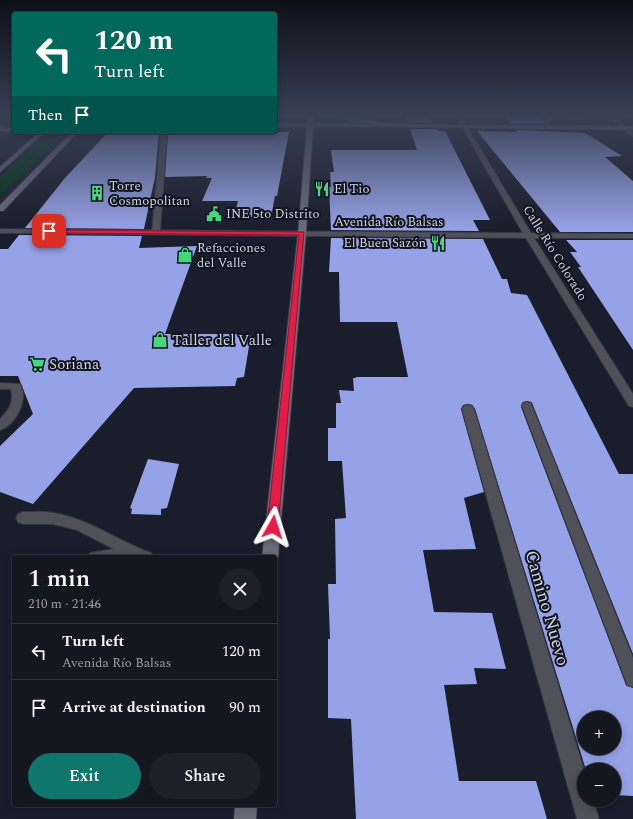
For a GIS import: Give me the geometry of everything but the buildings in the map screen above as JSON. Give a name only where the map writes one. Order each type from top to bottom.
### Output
[{"type":"street","points":[[0,170],[19,153]]},
{"type":"street","points":[[0,209],[54,153]]},
{"type":"street","points":[[270,555],[302,233],[308,153]]},
{"type":"street","name":"Calle Río Colorado","points":[[480,153],[528,235],[633,403]]},
{"type":"street","name":"Avenida Río Balsas","points":[[0,231],[633,236]]},
{"type":"street","name":"Camino Nuevo","points":[[468,409],[588,819]]},
{"type":"street","points":[[245,819],[246,807]]},
{"type":"lane","points":[[156,232],[162,153]]},
{"type":"lane","points":[[0,386],[16,386],[20,398],[15,409],[0,426]]},
{"type":"lane","points":[[527,406],[633,679]]},
{"type":"lane","points":[[23,518],[53,518],[80,525],[139,555]]},
{"type":"green space","points":[[26,153],[44,153],[0,196],[0,177]]},
{"type":"place","name":"El Tio","points":[[322,189]]},
{"type":"place","name":"Torre Cosmopolitan","points":[[97,193]]},
{"type":"place","name":"INE 5to Distrito","points":[[214,214]]},
{"type":"place","name":"El Buen Sazón","points":[[438,243]]},
{"type":"place","name":"Refacciones del Valle","points":[[185,255]]},
{"type":"place","name":"Taller del Valle","points":[[160,340]]},
{"type":"place","name":"Soriana","points":[[37,364]]},
{"type":"route","points":[[49,231],[302,233],[273,527]]}]
